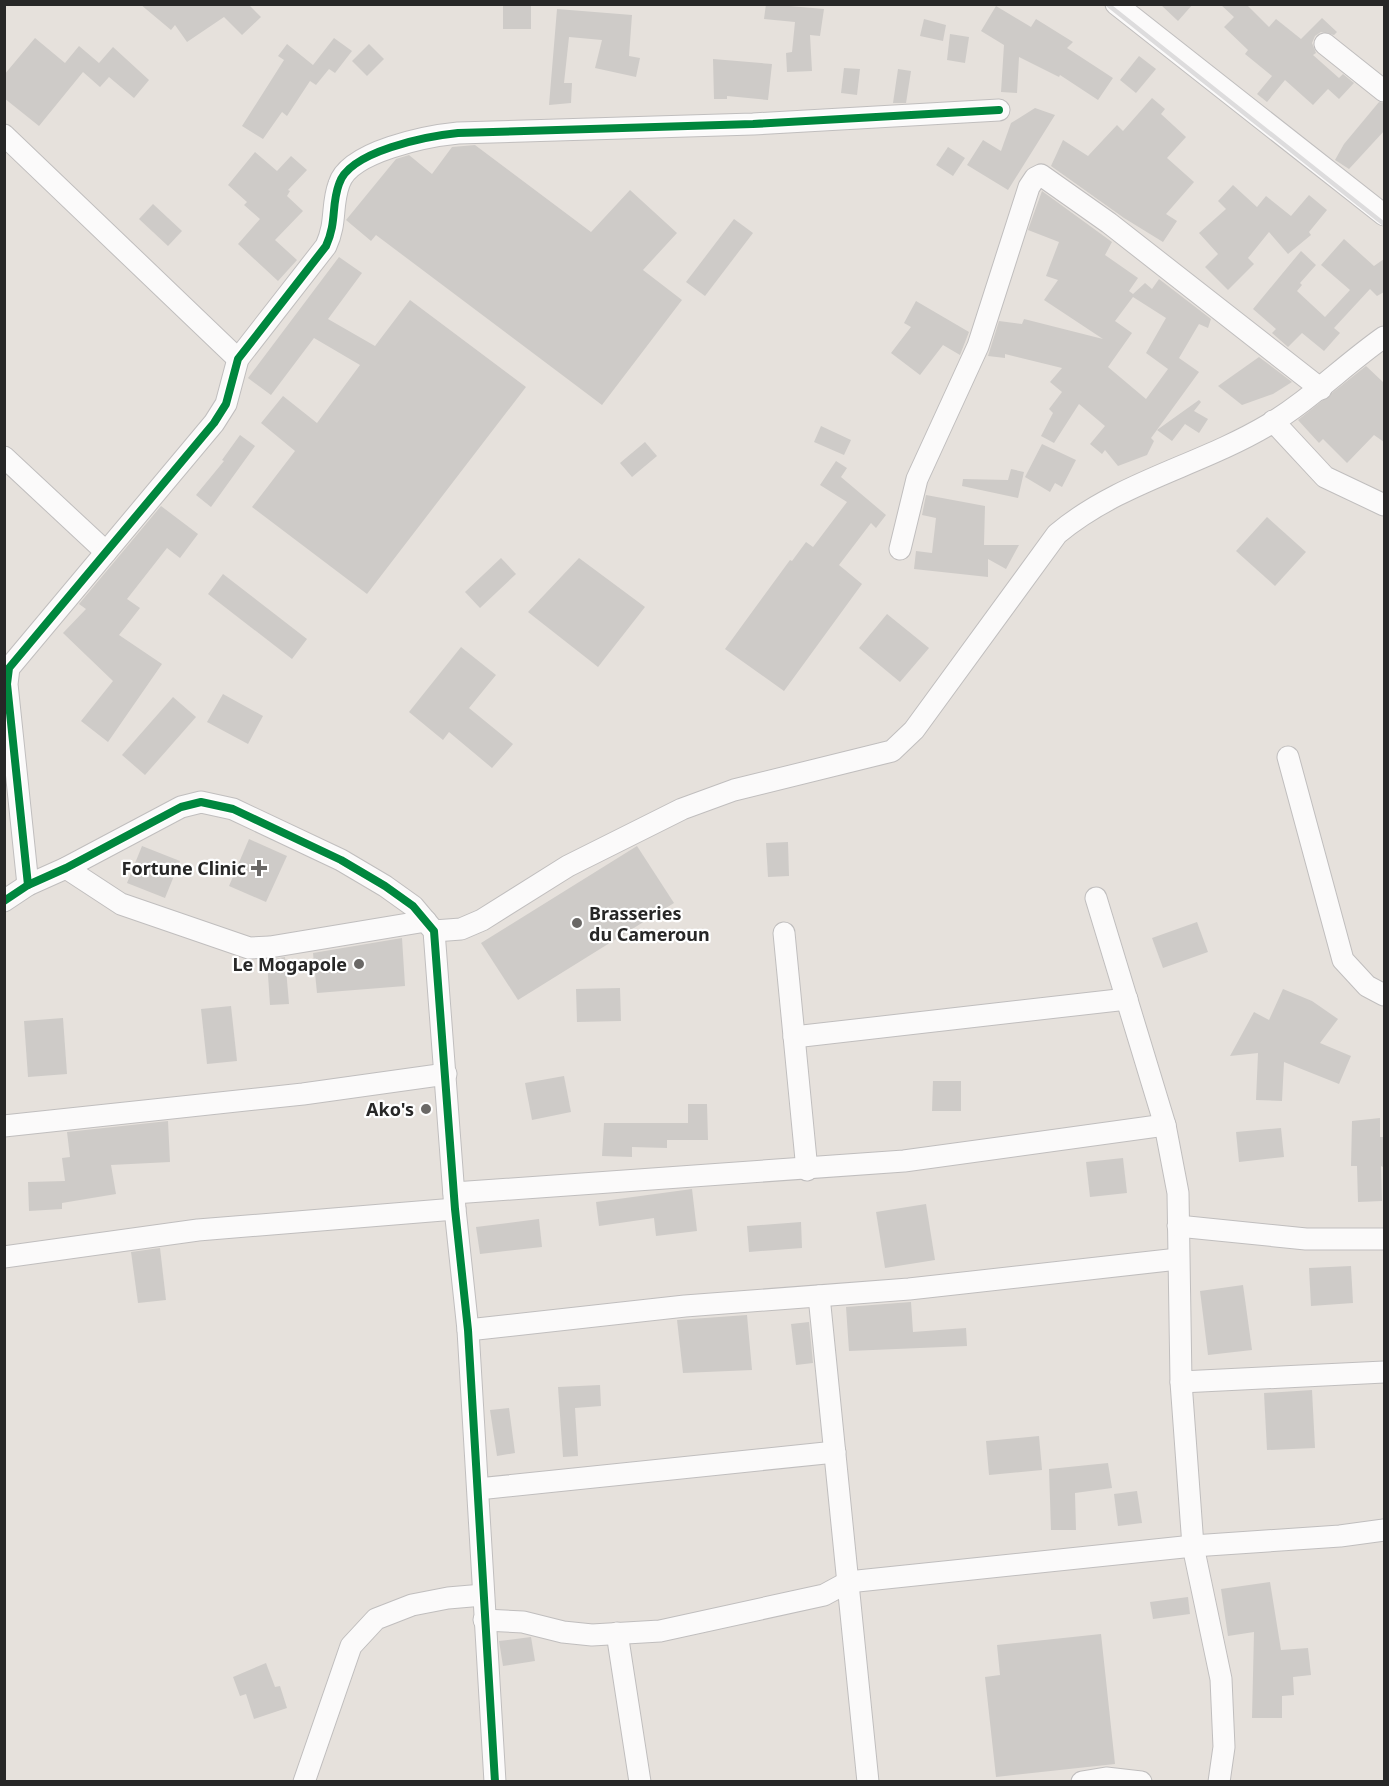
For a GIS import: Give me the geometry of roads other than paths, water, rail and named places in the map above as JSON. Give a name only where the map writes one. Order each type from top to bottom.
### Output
[{"type":"street","points":[[1116,4],[1384,215]]},
{"type":"street","points":[[1325,44],[1384,91]]},
{"type":"street","points":[[28,885],[7,684],[9,668],[16,656],[106,552],[213,423],[226,404],[238,359],[326,246],[334,229],[335,198],[339,181],[347,170],[404,143],[426,136],[458,132],[753,124],[999,110]]},
{"type":"street","points":[[4,135],[238,359]]},
{"type":"street","points":[[900,549],[917,479],[978,346],[1029,187],[1035,178],[1041,175],[1118,230],[1321,389]]},
{"type":"street","points":[[66,868],[121,904],[249,948],[430,926],[461,929],[482,920],[568,866],[682,809],[734,790],[892,751],[914,730],[1057,534],[1083,513],[1108,498],[1274,421],[1321,389],[1384,337]]},
{"type":"street","points":[[1274,421],[1325,477],[1384,505]]},
{"type":"street","points":[[4,457],[106,552]]},
{"type":"street","points":[[1288,757],[1343,960],[1361,981],[1384,995]]},
{"type":"street","points":[[4,901],[28,885],[66,868],[181,807],[201,802],[216,804],[363,872],[412,906],[430,926],[446,1074],[454,1201],[468,1330],[495,1782]]},
{"type":"street","points":[[1096,898],[1165,1125],[1178,1193],[1181,1382],[1193,1546],[1221,1679],[1224,1748],[1219,1782]]},
{"type":"street","points":[[784,933],[807,1170]]},
{"type":"street","points":[[794,1037],[1127,999]]},
{"type":"street","points":[[4,1126],[303,1094],[446,1074]]},
{"type":"street","points":[[4,1257],[198,1230],[454,1201],[904,1161],[1165,1125]]},
{"type":"street","points":[[1178,1226],[1306,1239],[1384,1239]]},
{"type":"street","points":[[468,1330],[685,1306],[819,1296],[1178,1259]]},
{"type":"street","points":[[819,1296],[868,1782]]},
{"type":"street","points":[[1181,1382],[1384,1372]]},
{"type":"street","points":[[478,1489],[835,1452]]},
{"type":"street","points":[[484,1620],[524,1622],[563,1632],[660,1631],[824,1595],[848,1582],[1193,1546],[1340,1536],[1384,1530]]},
{"type":"street","points":[[304,1782],[351,1646],[376,1619],[412,1605],[447,1598],[483,1595]]},
{"type":"street","points":[[616,1633],[640,1782]]},
{"type":"street","points":[[1082,1782],[1106,1779],[1141,1782]]},
{"type":"railway","points":[[1107,4],[1384,224]]},
{"type":"place","name":"Fortune Clinic","points":[[259,868]]},
{"type":"place","name":"Brasseries du Cameroun","points":[[577,923]]},
{"type":"place","name":"Le Mogapole","points":[[359,964]]},
{"type":"place","name":"Ako's","points":[[426,1109]]}]
